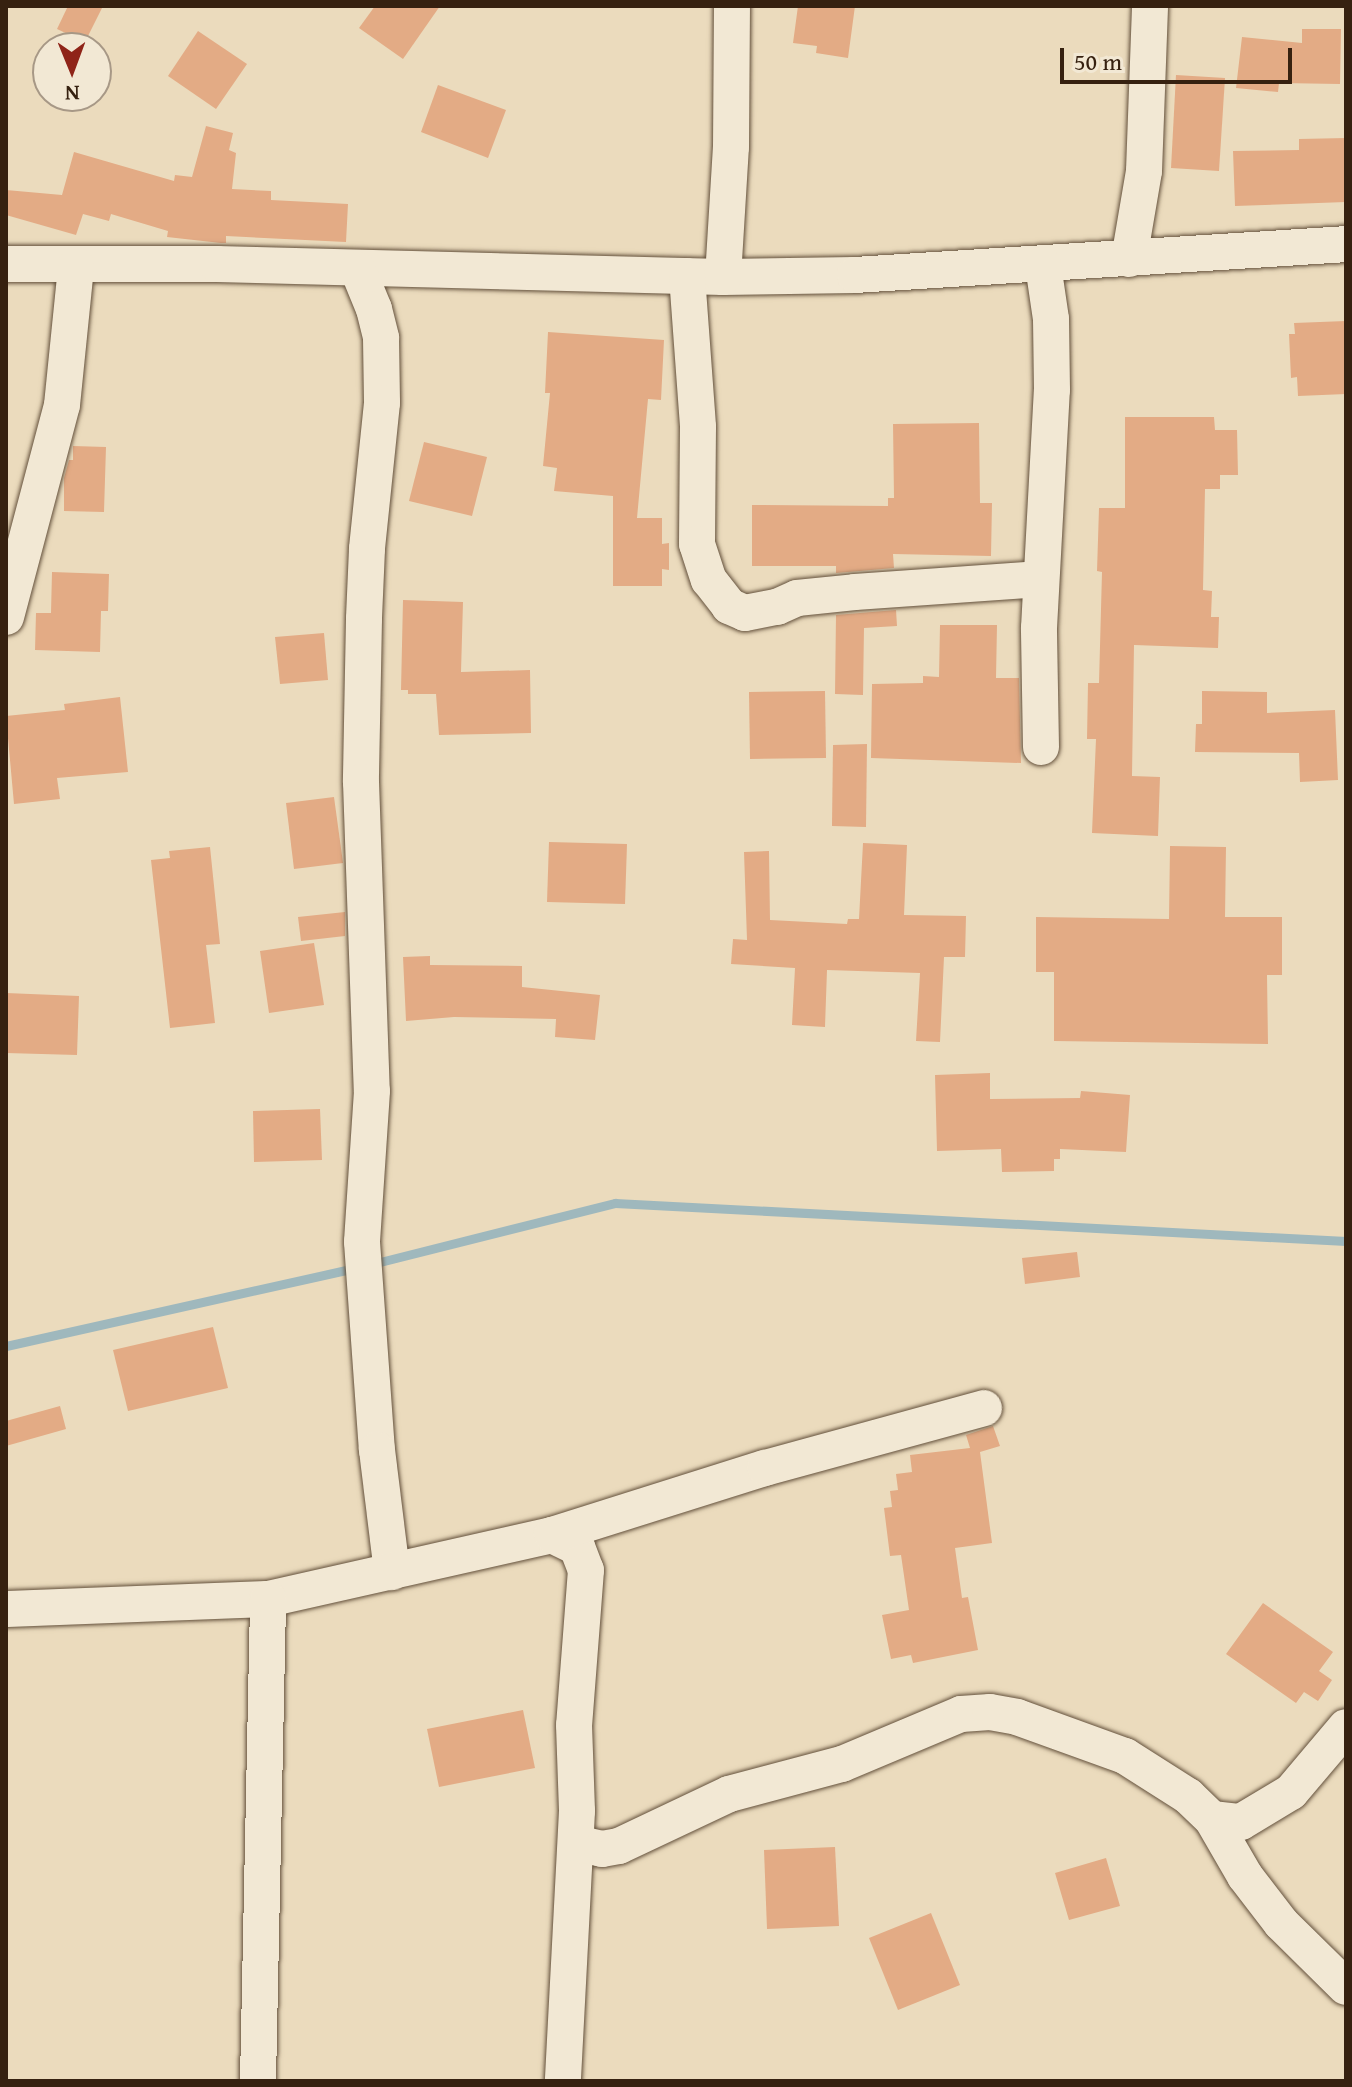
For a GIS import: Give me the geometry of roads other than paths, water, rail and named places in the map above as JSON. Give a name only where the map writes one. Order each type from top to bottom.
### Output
[{"type":"street","points":[[723,277],[731,147],[732,6]]},
{"type":"street","points":[[1129,259],[1144,171],[1150,6]]},
{"type":"street","points":[[6,264],[217,264],[723,277],[855,275],[1346,244]]},
{"type":"street","points":[[1041,747],[1041,579],[1052,390],[1051,319],[1043,265]]},
{"type":"street","points":[[6,617],[62,405],[76,266]]},
{"type":"street","points":[[358,270],[374,309],[381,338],[382,403],[367,549],[364,619],[361,782],[372,1091],[362,1242],[377,1450],[392,1572]]},
{"type":"street","points":[[687,276],[698,427],[697,544],[709,580],[729,606],[745,613],[812,597],[1041,579]]},
{"type":"street","points":[[6,1609],[268,1599],[552,1535],[765,1468],[984,1408]]},
{"type":"street","points":[[552,1535],[577,1547],[586,1570],[574,1725],[576,1843],[563,2081]]},
{"type":"street","points":[[258,2081],[268,1599]]},
{"type":"street","points":[[576,1843],[602,1849],[619,1846],[729,1794],[842,1764],[961,1714],[990,1712],[1017,1717],[1125,1756],[1188,1796],[1212,1819],[1245,1876],[1281,1923],[1346,1987]]},
{"type":"street","points":[[1212,1819],[1241,1822],[1291,1792],[1346,1727]]},
{"type":"waterway","points":[[372,1264],[615,1203],[1346,1241]]},
{"type":"waterway","points":[[6,1346],[358,1267]]}]
